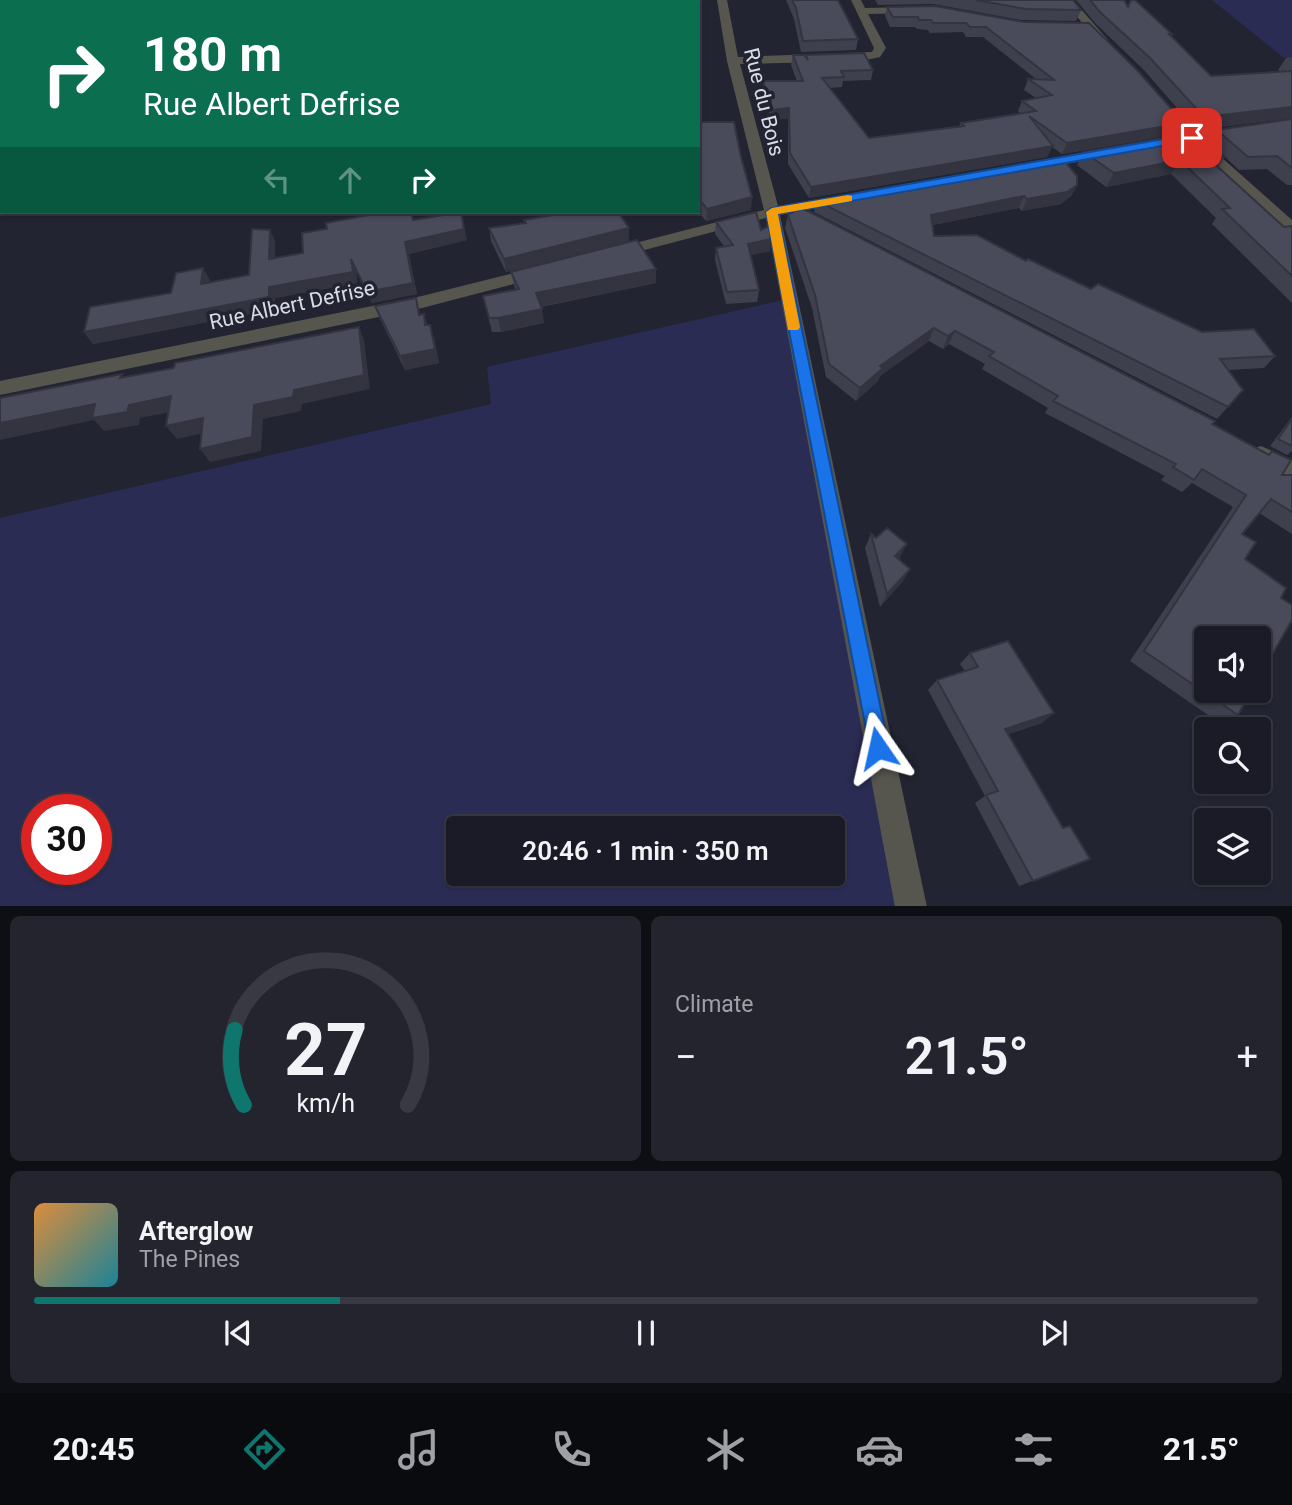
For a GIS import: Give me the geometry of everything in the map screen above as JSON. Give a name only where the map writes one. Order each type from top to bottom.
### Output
[{"type":"street","name":"Rue du Bois","points":[[722,0],[733,61],[772,212],[911,906]]},
{"type":"street","points":[[1068,0],[1118,56]]},
{"type":"street","points":[[733,61],[861,58],[876,55],[880,48],[859,5]]},
{"type":"street","points":[[859,5],[921,10]]},
{"type":"street","points":[[1075,26],[1089,26]]},
{"type":"street","points":[[1152,145],[1188,132],[1292,124]]},
{"type":"street","points":[[1188,132],[1292,228]]},
{"type":"street","points":[[1030,166],[1125,150]]},
{"type":"street","points":[[597,257],[772,212],[867,195]]},
{"type":"street","points":[[772,212],[797,212],[815,221]]},
{"type":"street","name":"Rue Albert Defrise","points":[[0,388],[422,302],[557,267]]},
{"type":"street","points":[[1243,444],[1292,470]]},
{"type":"shaded area","points":[[1212,0],[1292,0],[1292,57],[1284,58]]},
{"type":"shaded area","points":[[788,299],[911,906],[0,906],[0,518],[491,404],[487,367]]},
{"type":"building","points":[[792,0],[838,0],[858,39],[803,41]]},
{"type":"building","points":[[976,0],[1073,0],[1081,10],[1026,9]]},
{"type":"building","points":[[1090,0],[1124,0],[1128,7],[1131,0],[1135,0],[1172,34],[1169,34],[1211,76],[1292,71],[1292,107],[1204,117],[1150,58]]},
{"type":"building","points":[[935,6],[1024,22],[1089,23],[1137,70],[1184,123],[1067,143],[1029,116],[1053,146],[811,187],[790,153],[789,108],[773,110],[763,81],[803,81],[793,55],[804,55],[808,60],[806,55],[864,53],[873,70],[841,71],[844,77],[822,78],[869,138],[964,126],[961,123],[1036,111],[1022,101],[1052,95],[1028,79],[1054,80],[986,27],[970,27],[966,23],[933,23],[931,20],[919,20],[918,17],[893,17],[887,7]]},
{"type":"building","points":[[1292,119],[1292,168],[1277,156],[1248,157],[1217,130]]},
{"type":"building","points":[[700,122],[734,122],[752,197],[707,209],[700,200]]},
{"type":"building","points":[[1197,132],[1225,157],[1207,157],[1284,227],[1292,226],[1292,276],[1222,209],[1230,208],[1180,160],[1114,173],[1084,152]]},
{"type":"building","points":[[1062,158],[1077,176],[1077,185],[1067,192],[1027,199],[1024,196],[931,215],[934,236],[977,235],[1026,261],[1028,259],[1091,289],[1098,284],[1202,332],[1254,329],[1275,356],[1220,359],[1243,390],[1228,407],[817,201]]},
{"type":"building","points":[[800,208],[812,213],[1215,421],[1212,424],[1269,455],[1272,451],[1291,460],[1282,475],[1292,475],[1292,512],[1271,499],[1242,534],[1256,542],[1245,559],[1286,588],[1281,598],[1292,605],[1292,620],[1271,656],[1271,626],[1194,626],[1194,685],[1144,651],[1246,495],[1202,469],[1194,480],[1173,467],[1176,464],[1053,401],[1058,396],[989,356],[994,352],[955,331],[948,336],[934,328],[880,366],[883,368],[860,388],[829,364],[815,295],[788,215]]},
{"type":"building","points":[[756,212],[761,230],[769,226],[771,239],[748,244],[759,290],[727,292],[716,248],[733,245],[716,222]]},
{"type":"building","points":[[412,214],[413,220],[461,214],[464,229],[405,242],[413,283],[367,292],[351,259],[353,272],[269,287],[269,297],[84,332],[90,307],[171,293],[176,273],[203,268],[201,284],[249,275],[252,229],[270,230],[269,259],[303,253],[302,233],[327,229],[326,223],[369,215]]},
{"type":"building","points":[[558,214],[619,214],[629,228],[504,259],[489,228],[526,223],[524,220]]},
{"type":"building","points":[[637,240],[656,269],[536,293],[542,309],[489,318],[483,296],[519,289],[511,272]]},
{"type":"building","points":[[416,298],[419,315],[424,314],[425,325],[430,325],[435,349],[400,356],[375,306]]},
{"type":"building","points":[[359,327],[364,375],[294,390],[293,397],[254,405],[252,437],[200,449],[203,418],[166,426],[171,396],[129,405],[127,412],[92,418],[95,404],[0,423],[0,398],[122,374],[120,378],[174,368],[175,363]]},
{"type":"building","points":[[1292,419],[1292,446],[1278,439]]},
{"type":"building","points":[[887,528],[907,544],[895,556],[910,569],[887,594],[871,534],[876,538]]},
{"type":"building","points":[[1008,641],[1054,713],[1005,729],[1063,828],[1070,826],[1090,859],[1033,881],[986,795],[998,791],[937,680],[978,667],[970,653]]},
{"type":"building","points":[[1220,703],[1244,703],[1238,715]]},
{"type":"slow traffic","points":[[793,327],[772,212],[848,199]]},
{"type":"route","points":[[878,748],[772,212],[1192,138]]}]
